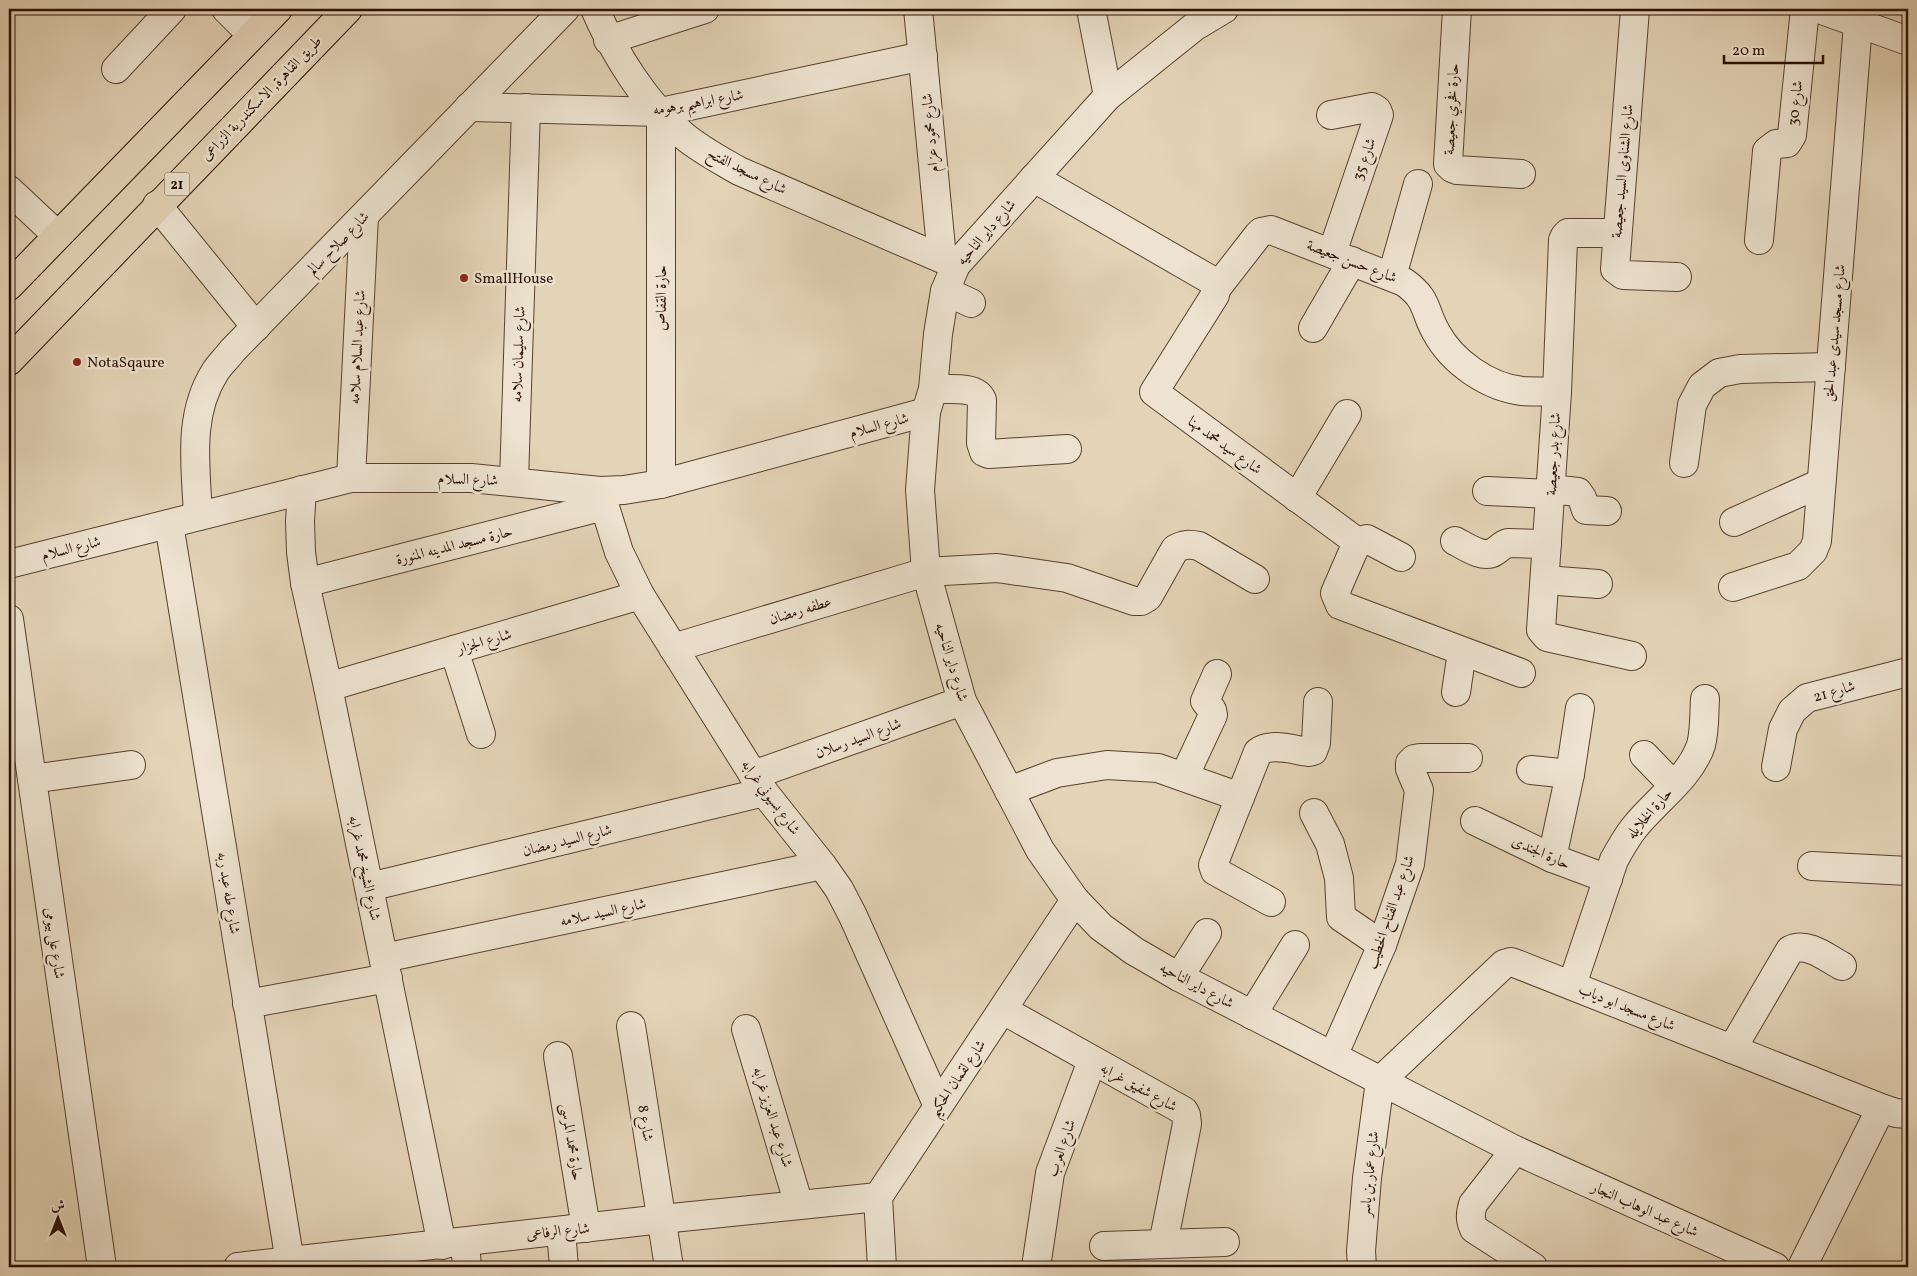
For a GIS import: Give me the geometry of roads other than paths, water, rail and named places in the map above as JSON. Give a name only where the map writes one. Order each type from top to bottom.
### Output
[{"type":"highway","points":[[9,284],[278,9]]},
{"type":"highway","name":"طريق القاهرة, الاسكندرية الزراعى","points":[[9,360],[348,9]]},
{"type":"street","points":[[226,9],[252,35]]},
{"type":"street","name":"شارع صلاح سالم","points":[[198,516],[194,446],[196,420],[203,394],[215,371],[566,9]]},
{"type":"street","name":"شارع مسجد الفتح","points":[[595,9],[608,40],[632,78],[683,136],[710,155],[739,171],[949,262]]},
{"type":"street","points":[[608,40],[705,9]]},
{"type":"street","name":"شارع محمود عزام","points":[[918,9],[949,262]]},
{"type":"street","points":[[1091,9],[1108,96]]},
{"type":"street","name":"شارع داير الناحيه","points":[[1224,9],[1192,18],[1108,96],[1034,178],[949,262],[938,334],[920,490],[926,572],[962,701],[1040,850],[1075,900],[1101,927],[1179,977],[1515,1150]]},
{"type":"street","name":"حارة فخري جعيصة","points":[[1457,9],[1448,164],[1458,170],[1520,174]]},
{"type":"street","name":"شارع الشناوى السيد جعيصة","points":[[1635,9],[1615,269],[1623,275],[1677,277]]},
{"type":"street","name":"شارع 30","points":[[1759,240],[1767,151],[1776,144],[1787,143],[1792,135],[1805,9]]},
{"type":"street","points":[[116,69],[164,11]]},
{"type":"street","points":[[1837,14],[1908,40]]},
{"type":"street","name":"شارع مسجد سيدى عبد الحق","points":[[1733,587],[1798,566],[1813,551],[1817,541],[1831,367],[1837,14]]},
{"type":"street","name":"شارع ابراهيم برهومه","points":[[469,107],[661,112],[923,56]]},
{"type":"street","name":"شارع 35","points":[[1330,115],[1372,107],[1377,110],[1379,116],[1342,257]]},
{"type":"street","name":"شارع سليمان سلامه","points":[[514,481],[526,108]]},
{"type":"street","name":"حارة القفاص","points":[[661,112],[661,484]]},
{"type":"street","points":[[1034,178],[1211,280],[1216,290]]},
{"type":"street","points":[[1392,276],[1418,184]]},
{"type":"street","points":[[9,190],[57,235]]},
{"type":"street","points":[[157,205],[256,327]]},
{"type":"street","name":"شارع عبد السلام سلامه","points":[[351,478],[364,216]]},
{"type":"street","name":"شارع حسن جعيصة","points":[[1216,290],[1258,235],[1266,230],[1271,230],[1404,282],[1415,290],[1423,300],[1436,333],[1458,360],[1487,381],[1521,391],[1556,392]]},
{"type":"street","name":"شارع بدر جعيصة","points":[[1617,233],[1574,232],[1565,236],[1541,630],[1547,638],[1632,656]]},
{"type":"street","points":[[1314,328],[1342,257]]},
{"type":"street","name":"شارع سيد محمد مهنا","points":[[1216,290],[1215,295],[1154,391],[1155,394],[1163,404],[1352,538],[1355,547]]},
{"type":"street","points":[[945,291],[971,303]]},
{"type":"street","points":[[1684,464],[1692,405],[1702,386],[1719,374],[1740,369],[1831,367]]},
{"type":"street","name":"شارع السلام","points":[[9,564],[351,478],[471,478],[514,481],[562,489],[602,499],[624,490],[661,484],[930,401],[972,391],[980,396],[982,400],[981,443],[984,452],[989,454],[1067,449]]},
{"type":"street","points":[[1297,498],[1347,414]]},
{"type":"street","points":[[1734,522],[1821,483]]},
{"type":"street","name":"شارع الشيخ محمد غرابه","points":[[302,490],[300,521],[305,583],[386,968],[458,1251]]},
{"type":"street","points":[[1487,492],[1574,490],[1582,498],[1586,510],[1607,511]]},
{"type":"street","name":"حارة مسجد المدينه المنورة","points":[[305,583],[602,499]]},
{"type":"street","name":"شارع بسيوني غرابه","points":[[602,499],[619,552],[640,595],[759,784],[839,889],[853,916],[938,1106]]},
{"type":"street","name":"شارع طه عبد ربه","points":[[169,524],[290,1262]]},
{"type":"street","points":[[1401,557],[1366,539],[1360,541],[1355,547],[1335,593],[1340,605],[1520,673]]},
{"type":"street","points":[[1455,541],[1484,554],[1494,553],[1504,544],[1508,543],[1547,544]]},
{"type":"street","name":"عطفه رمضان","points":[[673,648],[926,572],[997,568],[1067,578],[1134,601],[1142,601],[1148,597],[1175,549],[1182,545],[1191,544],[1199,546],[1255,579]]},
{"type":"street","points":[[1545,580],[1598,584]]},
{"type":"street","name":"شارع الجزار","points":[[328,687],[640,595]]},
{"type":"street","name":"شارع على بيومى","points":[[9,619],[102,1267]]},
{"type":"street","points":[[454,650],[482,734]]},
{"type":"street","points":[[1456,692],[1462,652]]},
{"type":"street","name":"شارع 21","points":[[1776,767],[1783,729],[1792,711],[1807,698],[1908,672]]},
{"type":"street","points":[[1184,777],[1212,718],[1212,712],[1205,701],[1217,674]]},
{"type":"street","name":"حارة الخلايله","points":[[1572,986],[1614,860],[1634,827],[1687,769],[1695,757],[1701,743],[1705,699]]},
{"type":"street","name":"شارع السيد رسلان","points":[[759,784],[962,701]]},
{"type":"street","points":[[1271,902],[1213,868],[1214,862],[1258,752],[1270,746],[1309,752],[1315,747],[1318,702]]},
{"type":"street","points":[[1552,858],[1570,774],[1580,708]]},
{"type":"street","points":[[1644,756],[1673,785]]},
{"type":"street","name":"شارع عبد الفتاح الخطيب","points":[[1333,1056],[1382,945],[1410,864],[1419,790],[1410,769],[1410,763],[1414,759],[1420,758],[1468,758]]},
{"type":"street","points":[[32,778],[131,765]]},
{"type":"street","points":[[1009,791],[1057,773],[1107,765],[1158,768],[1240,797]]},
{"type":"street","points":[[1531,770],[1570,774]]},
{"type":"street","name":"شارع السيد رمضان","points":[[369,887],[759,784]]},
{"type":"street","points":[[1314,813],[1330,844],[1339,878],[1341,917],[1382,945]]},
{"type":"street","name":"حارة الجندى","points":[[1476,821],[1552,858],[1608,879]]},
{"type":"street","name":"شارع السيد سلامه","points":[[248,1004],[386,968],[822,865]]},
{"type":"street","points":[[1812,866],[1908,871]]},
{"type":"street","name":"شارع لقمان الحكيم","points":[[878,1197],[1075,900]]},
{"type":"street","points":[[1179,977],[1207,933]]},
{"type":"street","points":[[1252,1014],[1294,945]]},
{"type":"street","points":[[1732,1049],[1790,950],[1795,947],[1809,948],[1842,966]]},
{"type":"street","name":"شارع مسجد ابو دياب","points":[[1380,1081],[1504,964],[1510,962],[1881,1108],[1896,1113],[1908,1114]]},
{"type":"street","name":"شارع شفيق غرابه","points":[[1003,1010],[1184,1111],[1187,1124],[1163,1244]]},
{"type":"street","name":"شارع 8","points":[[631,1026],[668,1267]]},
{"type":"street","name":"شارع عبد العزيز غرابه","points":[[746,1029],[799,1205]]},
{"type":"street","name":"حارة محمد المرسى","points":[[558,1056],[573,1230],[564,1267]]},
{"type":"street","name":"شارع العرب","points":[[1036,1267],[1050,1173],[1092,1061]]},
{"type":"street","name":"شارع عمار بن ياسر","points":[[1362,1267],[1361,1251],[1366,1178],[1380,1081]]},
{"type":"street","points":[[1802,1267],[1881,1108]]},
{"type":"street","points":[[1515,1150],[1473,1204],[1470,1213],[1471,1221],[1474,1229],[1506,1259],[1533,1267]]},
{"type":"street","name":"شارع عبد الوهاب النجار","points":[[1515,1150],[1775,1267]]},
{"type":"street","points":[[878,1197],[882,1267]]},
{"type":"street","name":"شارع الرفاعى","points":[[243,1267],[458,1251],[573,1230],[878,1197]]},
{"type":"street","points":[[1104,1246],[1225,1242]]},
{"type":"place","name":"SmallHouse","points":[[464,278]]},
{"type":"place","name":"NotaSqaure","points":[[77,362]]}]
